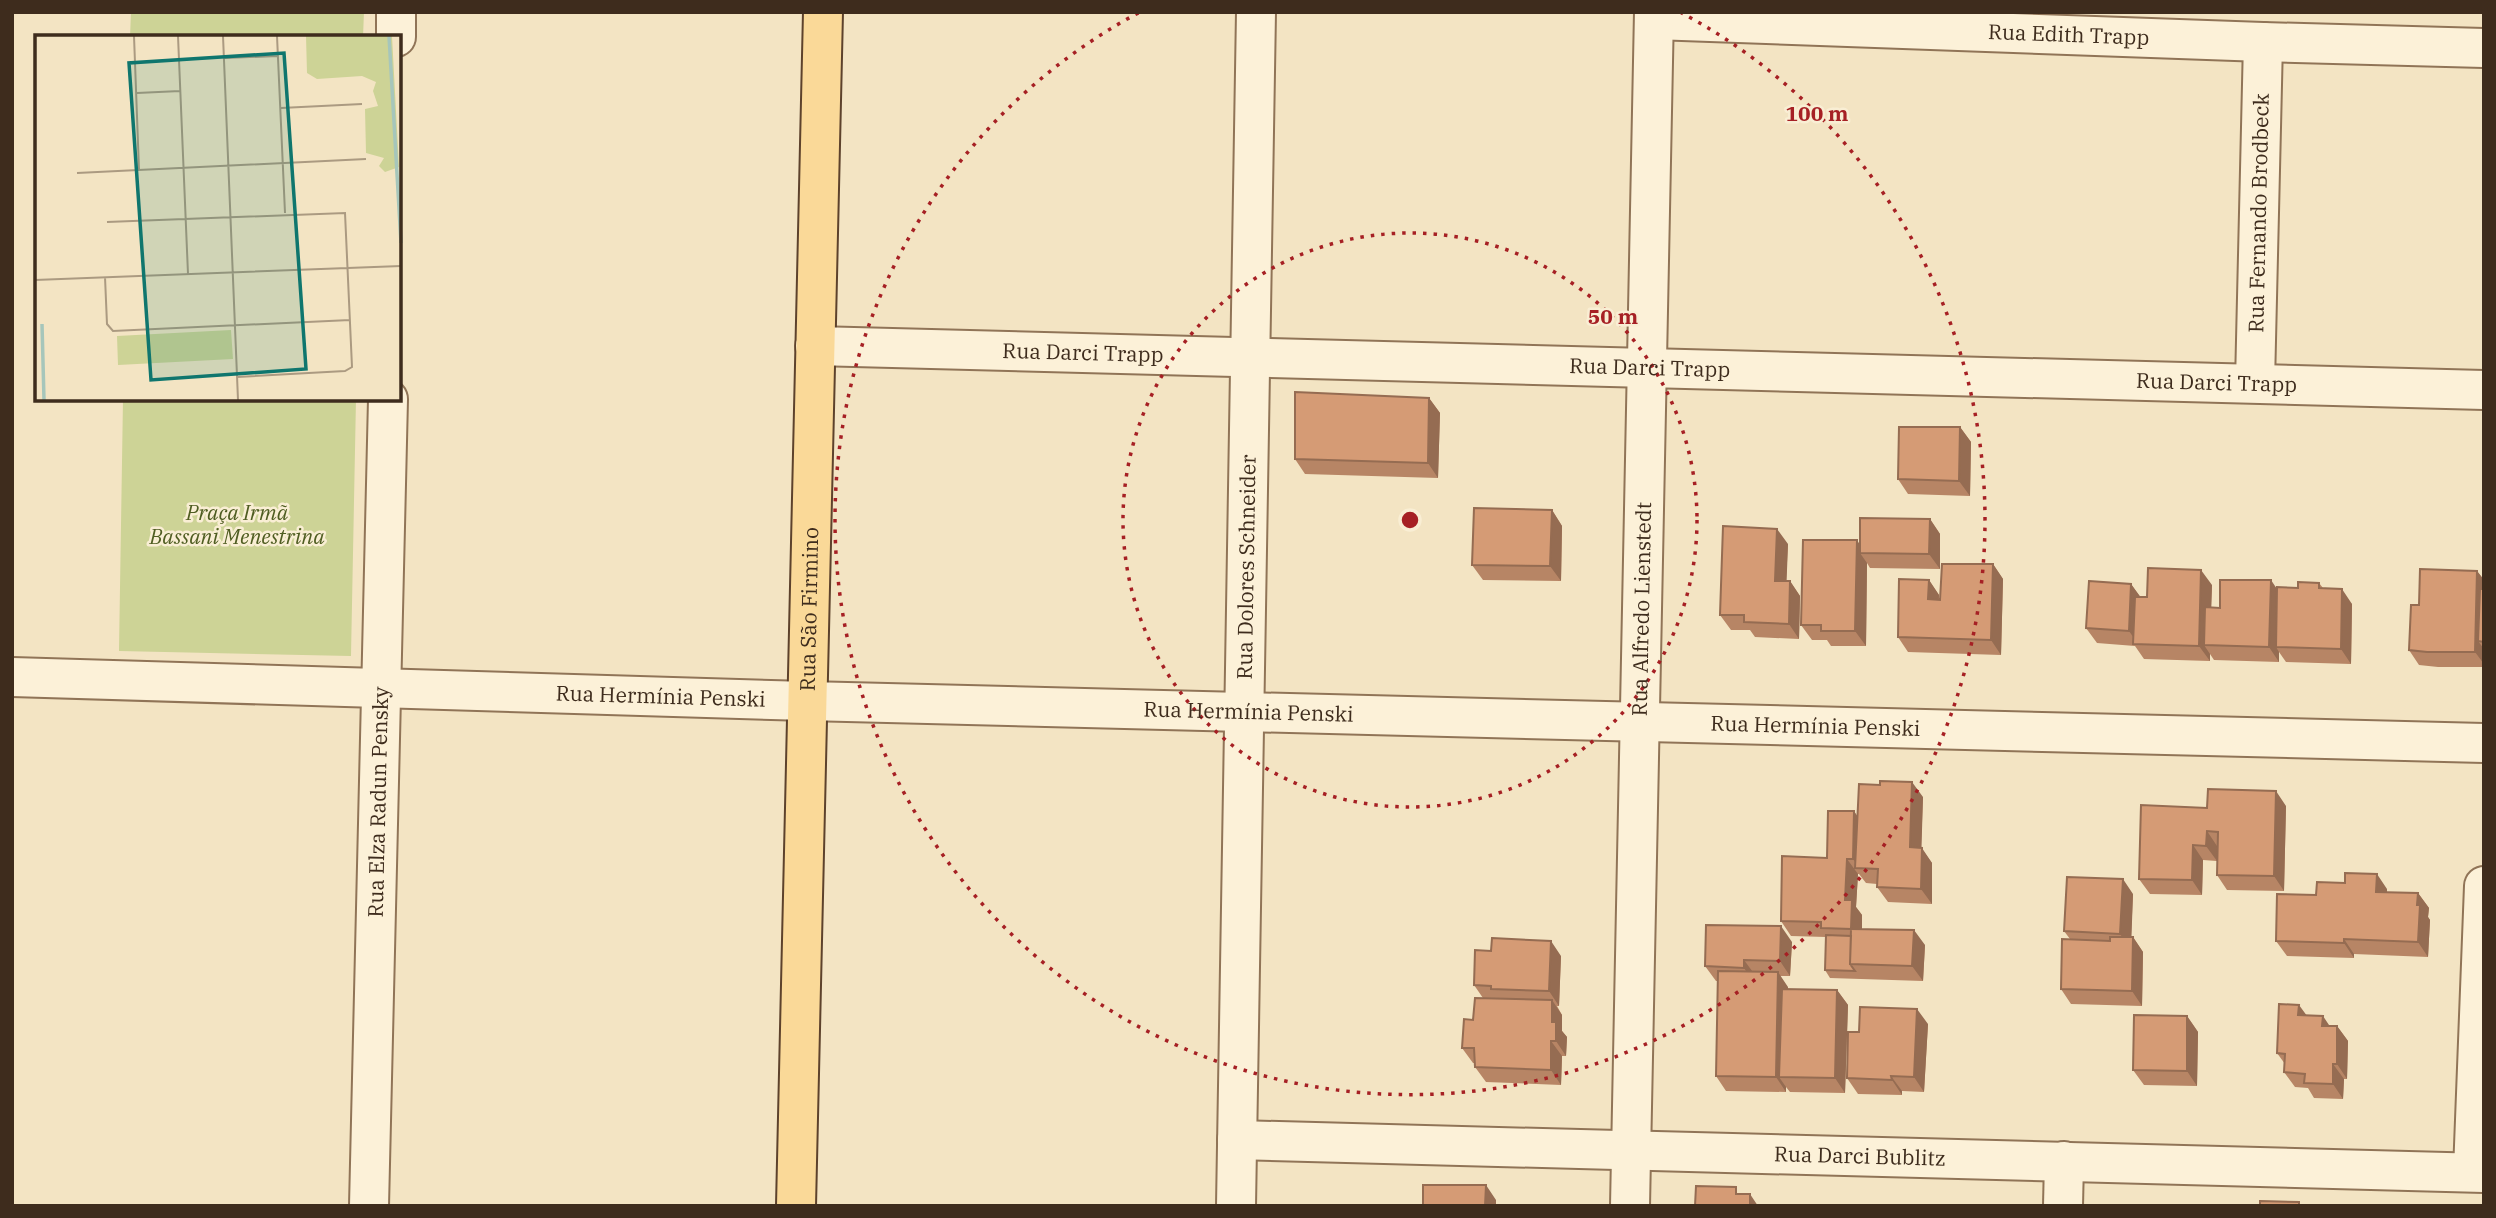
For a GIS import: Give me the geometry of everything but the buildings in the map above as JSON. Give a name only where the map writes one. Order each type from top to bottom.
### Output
[{"type":"main road","name":"Rua São Firmino","points":[[796,1206],[823,12]]},
{"type":"street","points":[[396,12],[396,35]]},
{"type":"street","name":"Rua Dolores Schneider","points":[[1236,1206],[1256,12]]},
{"type":"street","name":"Rua Edith Trapp","points":[[1654,16],[2263,42],[2484,48]]},
{"type":"street","name":"Rua Alfredo Lienstedt","points":[[1630,1206],[1654,16]]},
{"type":"street","name":"Rua Fernando Brodbeck","points":[[2255,383],[2263,42]]},
{"type":"street","name":"Rua Darci Trapp","points":[[815,345],[2484,390]]},
{"type":"street","name":"Rua Elza Radun Pensky","points":[[369,1206],[388,401]]},
{"type":"street","name":"Rua Hermínia Penski","points":[[12,677],[807,701],[2484,743]]},
{"type":"street","points":[[2478,1172],[2484,886]]},
{"type":"street","name":"Rua Darci Bublitz","points":[[1237,1140],[2478,1172]]},
{"type":"street","points":[[2063,1206],[2064,1161]]},
{"type":"green space","points":[[131,12],[364,12],[363,35],[130,35]]},
{"type":"green space","name":"Praça Irmã Bassani Menestrina","points":[[123,401],[356,401],[351,656],[119,651]]}]
